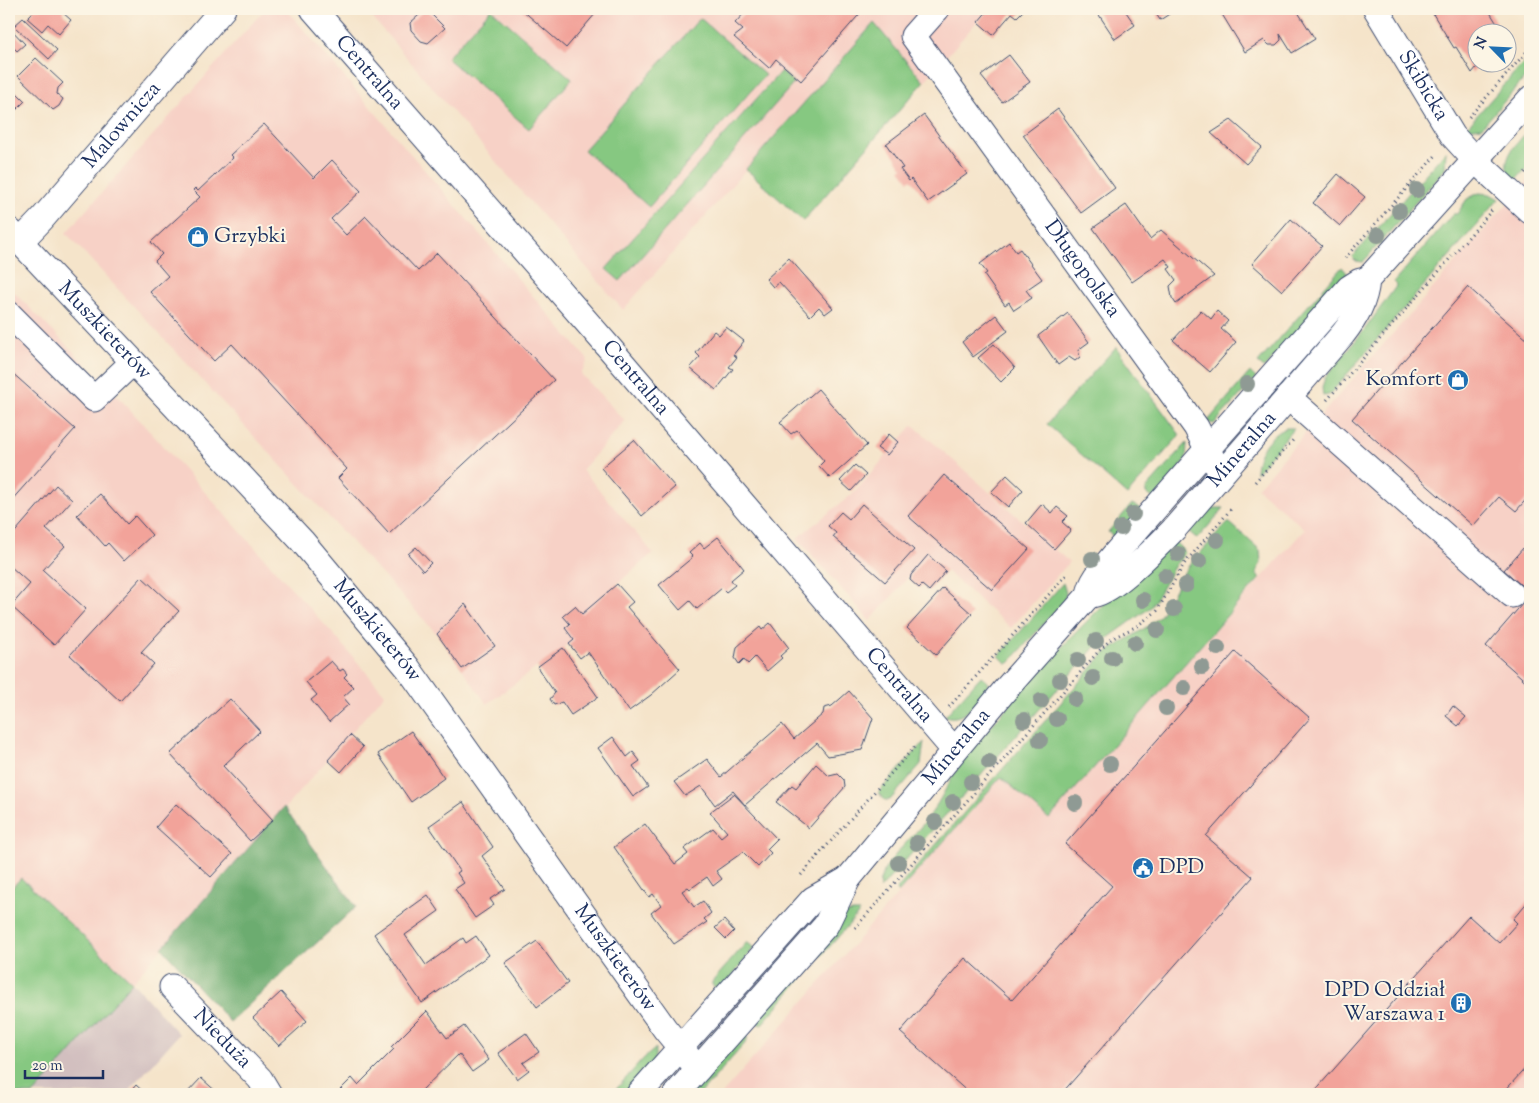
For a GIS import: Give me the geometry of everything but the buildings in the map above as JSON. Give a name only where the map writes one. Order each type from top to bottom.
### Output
[{"type":"street","name":"Malownicza","points":[[14,236],[42,219],[223,9]]},
{"type":"street","name":"Centralna","points":[[313,9],[617,356],[954,750]]},
{"type":"street","name":"Długopolska","points":[[937,9],[913,36],[1196,427],[1221,475]]},
{"type":"street","name":"Skibicka","points":[[1376,9],[1453,136],[1475,160],[1530,211]]},
{"type":"street","name":"Mineralna","points":[[1089,595],[1095,596],[1105,590],[1150,554],[1221,475],[1352,321],[1366,294],[1367,280],[1530,99]]},
{"type":"street","name":"Muszkieterów","points":[[14,236],[302,541],[408,668],[680,1049],[698,1069]]},
{"type":"street","name":"Mineralna","points":[[676,1094],[826,925],[848,879],[922,792],[954,750],[1089,595],[1100,573],[1115,554],[1349,288],[1360,281],[1367,280]]},
{"type":"street","points":[[9,314],[94,399],[133,362]]},
{"type":"street","points":[[1288,397],[1512,595]]},
{"type":"street","name":"Mineralna","points":[[639,1094],[813,899],[848,879]]},
{"type":"street","name":"Nieduża","points":[[172,987],[260,1080],[269,1094]]},
{"type":"path","points":[[1462,125],[1530,48]]},
{"type":"path","points":[[1322,406],[1494,208]]},
{"type":"path","points":[[1255,482],[1298,434]]},
{"type":"path","points":[[866,915],[1099,651],[1111,639],[1137,626],[1157,611],[1184,564],[1232,510]]},
{"type":"path","points":[[943,714],[1073,567]]},
{"type":"shaded area","points":[[265,9],[286,9],[588,360],[581,374],[625,421],[582,470],[653,553],[582,614],[593,626],[487,704],[437,634],[66,233]]},
{"type":"shaded area","points":[[365,9],[988,9],[924,82],[874,23],[623,310]]},
{"type":"shaded area","points":[[1530,178],[1530,1094],[722,1094],[1001,777],[1049,818],[1305,529],[1257,488]]},
{"type":"shaded area","points":[[9,287],[124,403],[385,694],[34,1094],[9,1094]]},
{"type":"shaded area","points":[[913,425],[1069,562],[1011,628],[928,555],[870,621],[797,538],[855,492]]},
{"type":"shaded area","points":[[132,982],[179,1034],[126,1094],[34,1094]]},
{"type":"green space","points":[[491,9],[572,79],[529,129],[447,58]]},
{"type":"green space","points":[[700,18],[765,75],[649,207],[584,150]]},
{"type":"green space","points":[[874,23],[924,82],[803,221],[746,169]]},
{"type":"green space","points":[[1530,55],[1530,72],[1482,127],[1465,129],[1516,72]]},
{"type":"green space","points":[[781,71],[794,83],[620,281],[606,269]]},
{"type":"green space","points":[[1530,128],[1530,164],[1515,181],[1509,174],[1507,160],[1514,147]]},
{"type":"green space","points":[[1446,151],[1445,169],[1363,262],[1356,261],[1352,257]]},
{"type":"green space","points":[[1479,193],[1490,194],[1499,199],[1329,395],[1323,396],[1322,387],[1325,378],[1365,329],[1397,285],[1394,282],[1453,214],[1457,214],[1467,199]]},
{"type":"green space","points":[[1342,267],[1347,273],[1347,281],[1264,368],[1258,363]]},
{"type":"green space","points":[[1116,347],[1180,435],[1127,495],[1047,424]]},
{"type":"green space","points":[[1250,372],[1256,378],[1214,424],[1207,422]]},
{"type":"green space","points":[[1286,428],[1294,428],[1256,473],[1258,459],[1264,446],[1274,435]]},
{"type":"green space","points":[[1187,443],[1186,460],[1154,499],[1146,493],[1146,489]]},
{"type":"green space","points":[[1132,504],[1144,511],[1118,540],[1108,532]]},
{"type":"green space","points":[[1211,508],[1224,508],[1198,538],[1195,537],[1185,528]]},
{"type":"green space","points":[[1227,523],[1230,523],[1260,550],[1261,563],[1257,570],[1257,575],[1260,578],[1049,819],[1001,777],[898,893],[896,890],[1103,655],[1148,626],[1161,615],[1186,569]]},
{"type":"green space","points":[[1173,539],[1185,553],[1175,565],[1151,607],[1094,648],[880,889],[883,872],[889,863],[922,826],[938,803],[961,762],[991,726],[1066,643],[1118,590]]},
{"type":"green space","points":[[1063,583],[1066,593],[1064,601],[1009,663],[1006,663],[999,656]]},
{"type":"green space","points":[[981,676],[988,682],[989,687],[976,704],[959,716],[945,716]]},
{"type":"green space","points":[[924,742],[921,764],[890,800],[885,800],[878,793]]},
{"type":"green space","points":[[284,807],[356,907],[230,1022],[162,948]]},
{"type":"green space","points":[[21,878],[132,982],[34,1094],[9,1094],[9,891]]},
{"type":"green space","points":[[860,912],[761,1025],[751,1020],[843,914]]},
{"type":"green space","points":[[747,942],[754,948],[720,992],[712,985],[712,982]]},
{"type":"green space","points":[[743,1034],[747,1037],[747,1041],[700,1094],[690,1094]]},
{"type":"green space","points":[[656,1048],[654,1062],[631,1094],[612,1094],[643,1059]]},
{"type":"place","name":"Grzybki","points":[[198,237]]},
{"type":"place","name":"Komfort","points":[[1458,380]]},
{"type":"place","name":"DPD","points":[[1143,868]]},
{"type":"place","name":"DPD Oddział Warszawa 1","points":[[1461,1003]]}]
